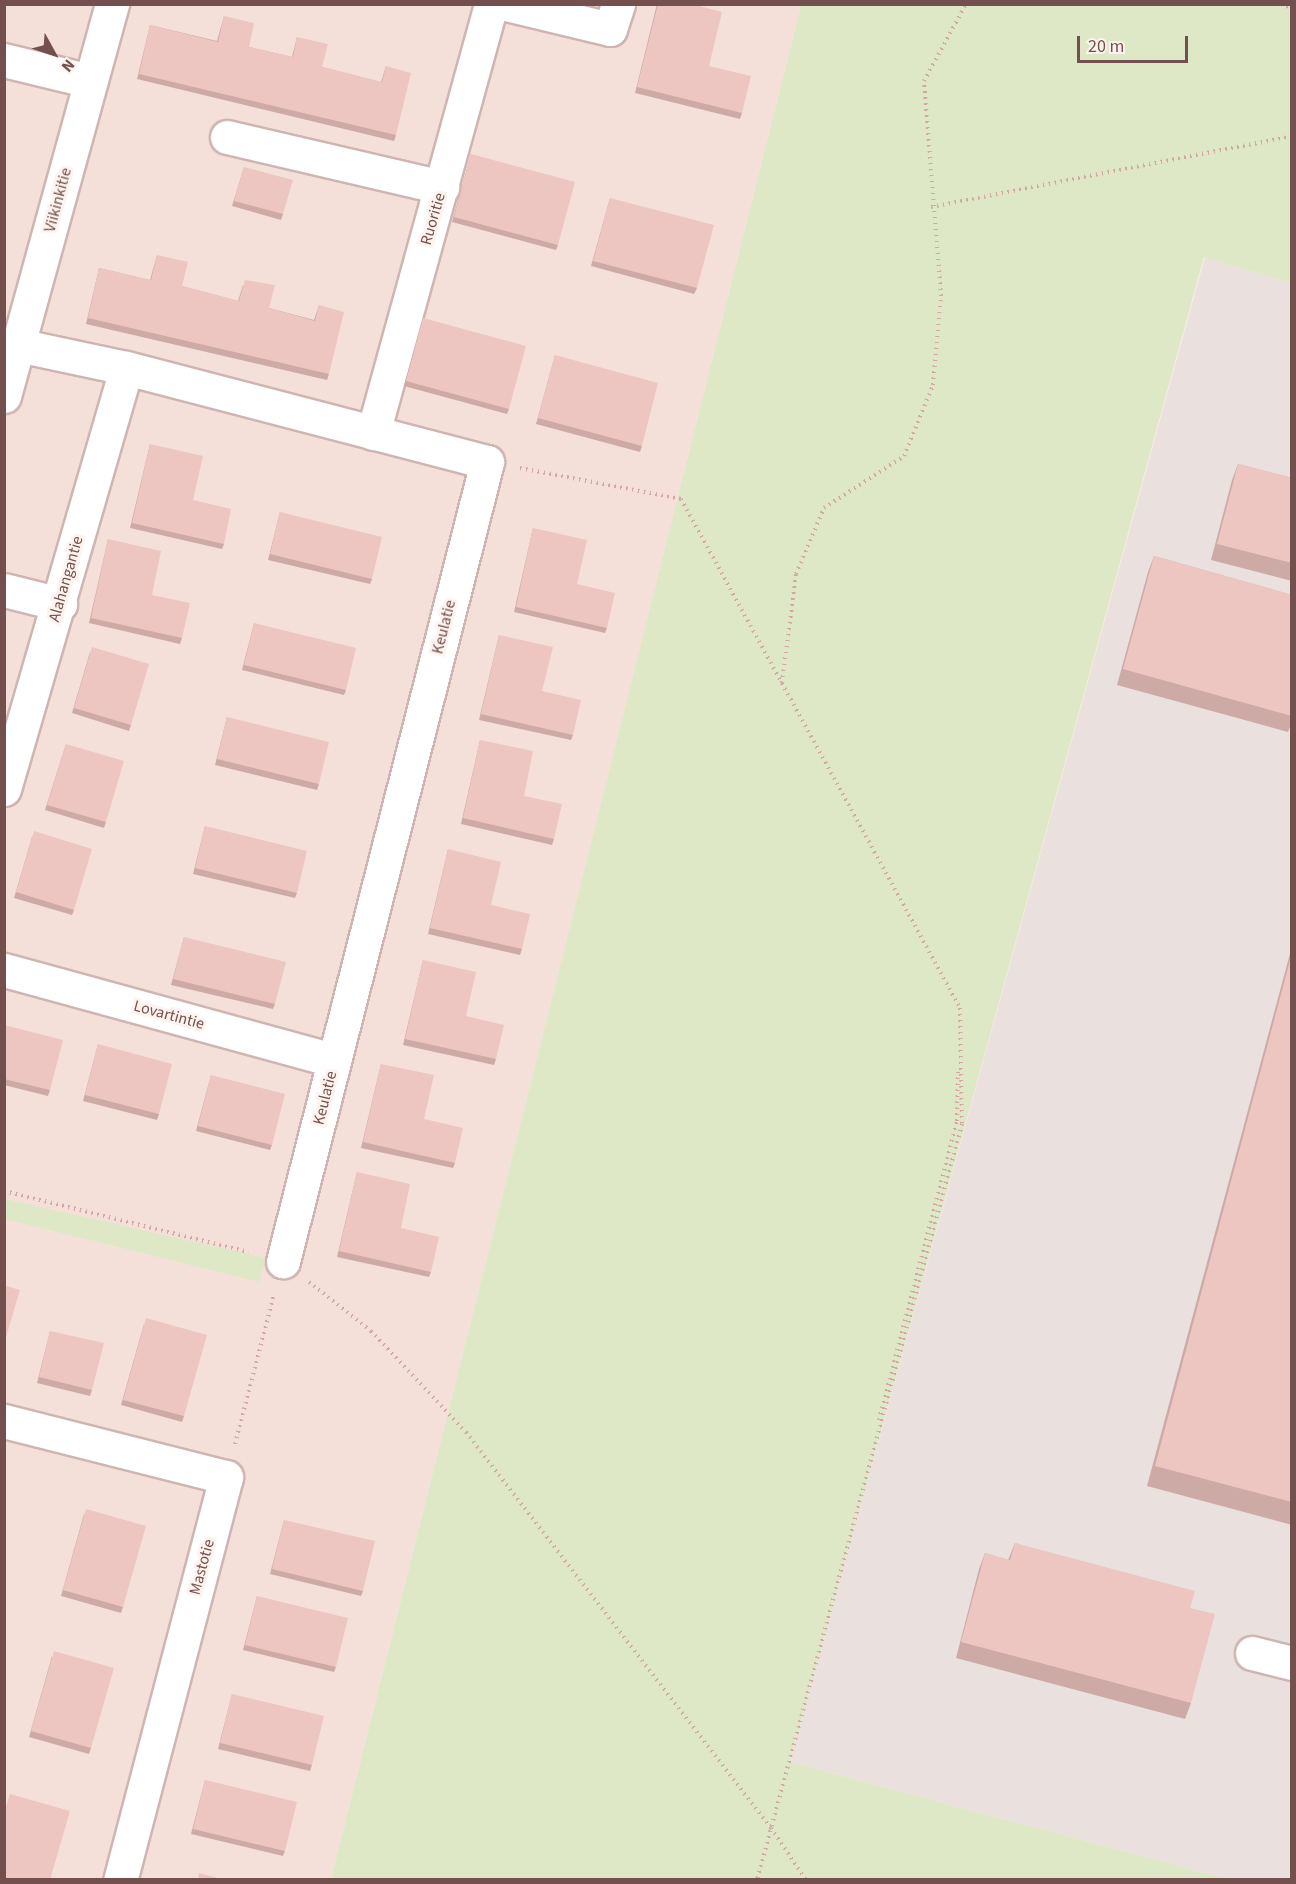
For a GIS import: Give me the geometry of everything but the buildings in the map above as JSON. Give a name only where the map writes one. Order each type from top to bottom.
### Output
[{"type":"street","name":"Viikinkitie","points":[[4,396],[112,4]]},
{"type":"street","name":"Ruoritie","points":[[373,433],[491,4]]},
{"type":"street","points":[[507,4],[614,17]]},
{"type":"street","points":[[4,60],[90,81]]},
{"type":"street","points":[[227,137],[442,187]]},
{"type":"street","points":[[18,345],[126,368],[487,462]]},
{"type":"street","name":"Alahangantie","points":[[4,789],[60,604],[126,368]]},
{"type":"street","name":"Keulatie","points":[[283,1261],[487,462]]},
{"type":"street","points":[[4,590],[60,604]]},
{"type":"street","name":"Lovartintie","points":[[4,970],[334,1060]]},
{"type":"street","points":[[4,1420],[226,1477]]},
{"type":"street","name":"Mastotie","points":[[120,1880],[226,1477]]},
{"type":"street","points":[[1252,1653],[1292,1663]]},
{"type":"path","points":[[782,683],[796,574],[824,508],[904,456],[933,385],[941,296],[932,207],[924,81],[966,4]]},
{"type":"path","points":[[1281,4],[1292,9]]},
{"type":"path","points":[[932,207],[1292,136]]},
{"type":"path","points":[[487,462],[681,499],[960,1008],[962,1124],[756,1880]]},
{"type":"path","points":[[4,1191],[283,1261],[371,1331],[466,1432],[771,1828],[806,1880]]},
{"type":"path","points":[[226,1477],[283,1261]]},
{"type":"shaded area","points":[[5,5],[801,5],[331,1879],[5,1880]]},
{"type":"shaded area","points":[[1205,257],[1291,283],[1291,1879],[1228,1879],[790,1762]]},
{"type":"green space","points":[[801,5],[1291,5],[1291,283],[1204,257],[790,1762],[1228,1879],[331,1879]]},
{"type":"green space","points":[[5,1199],[266,1258],[259,1282],[5,1219]]}]
